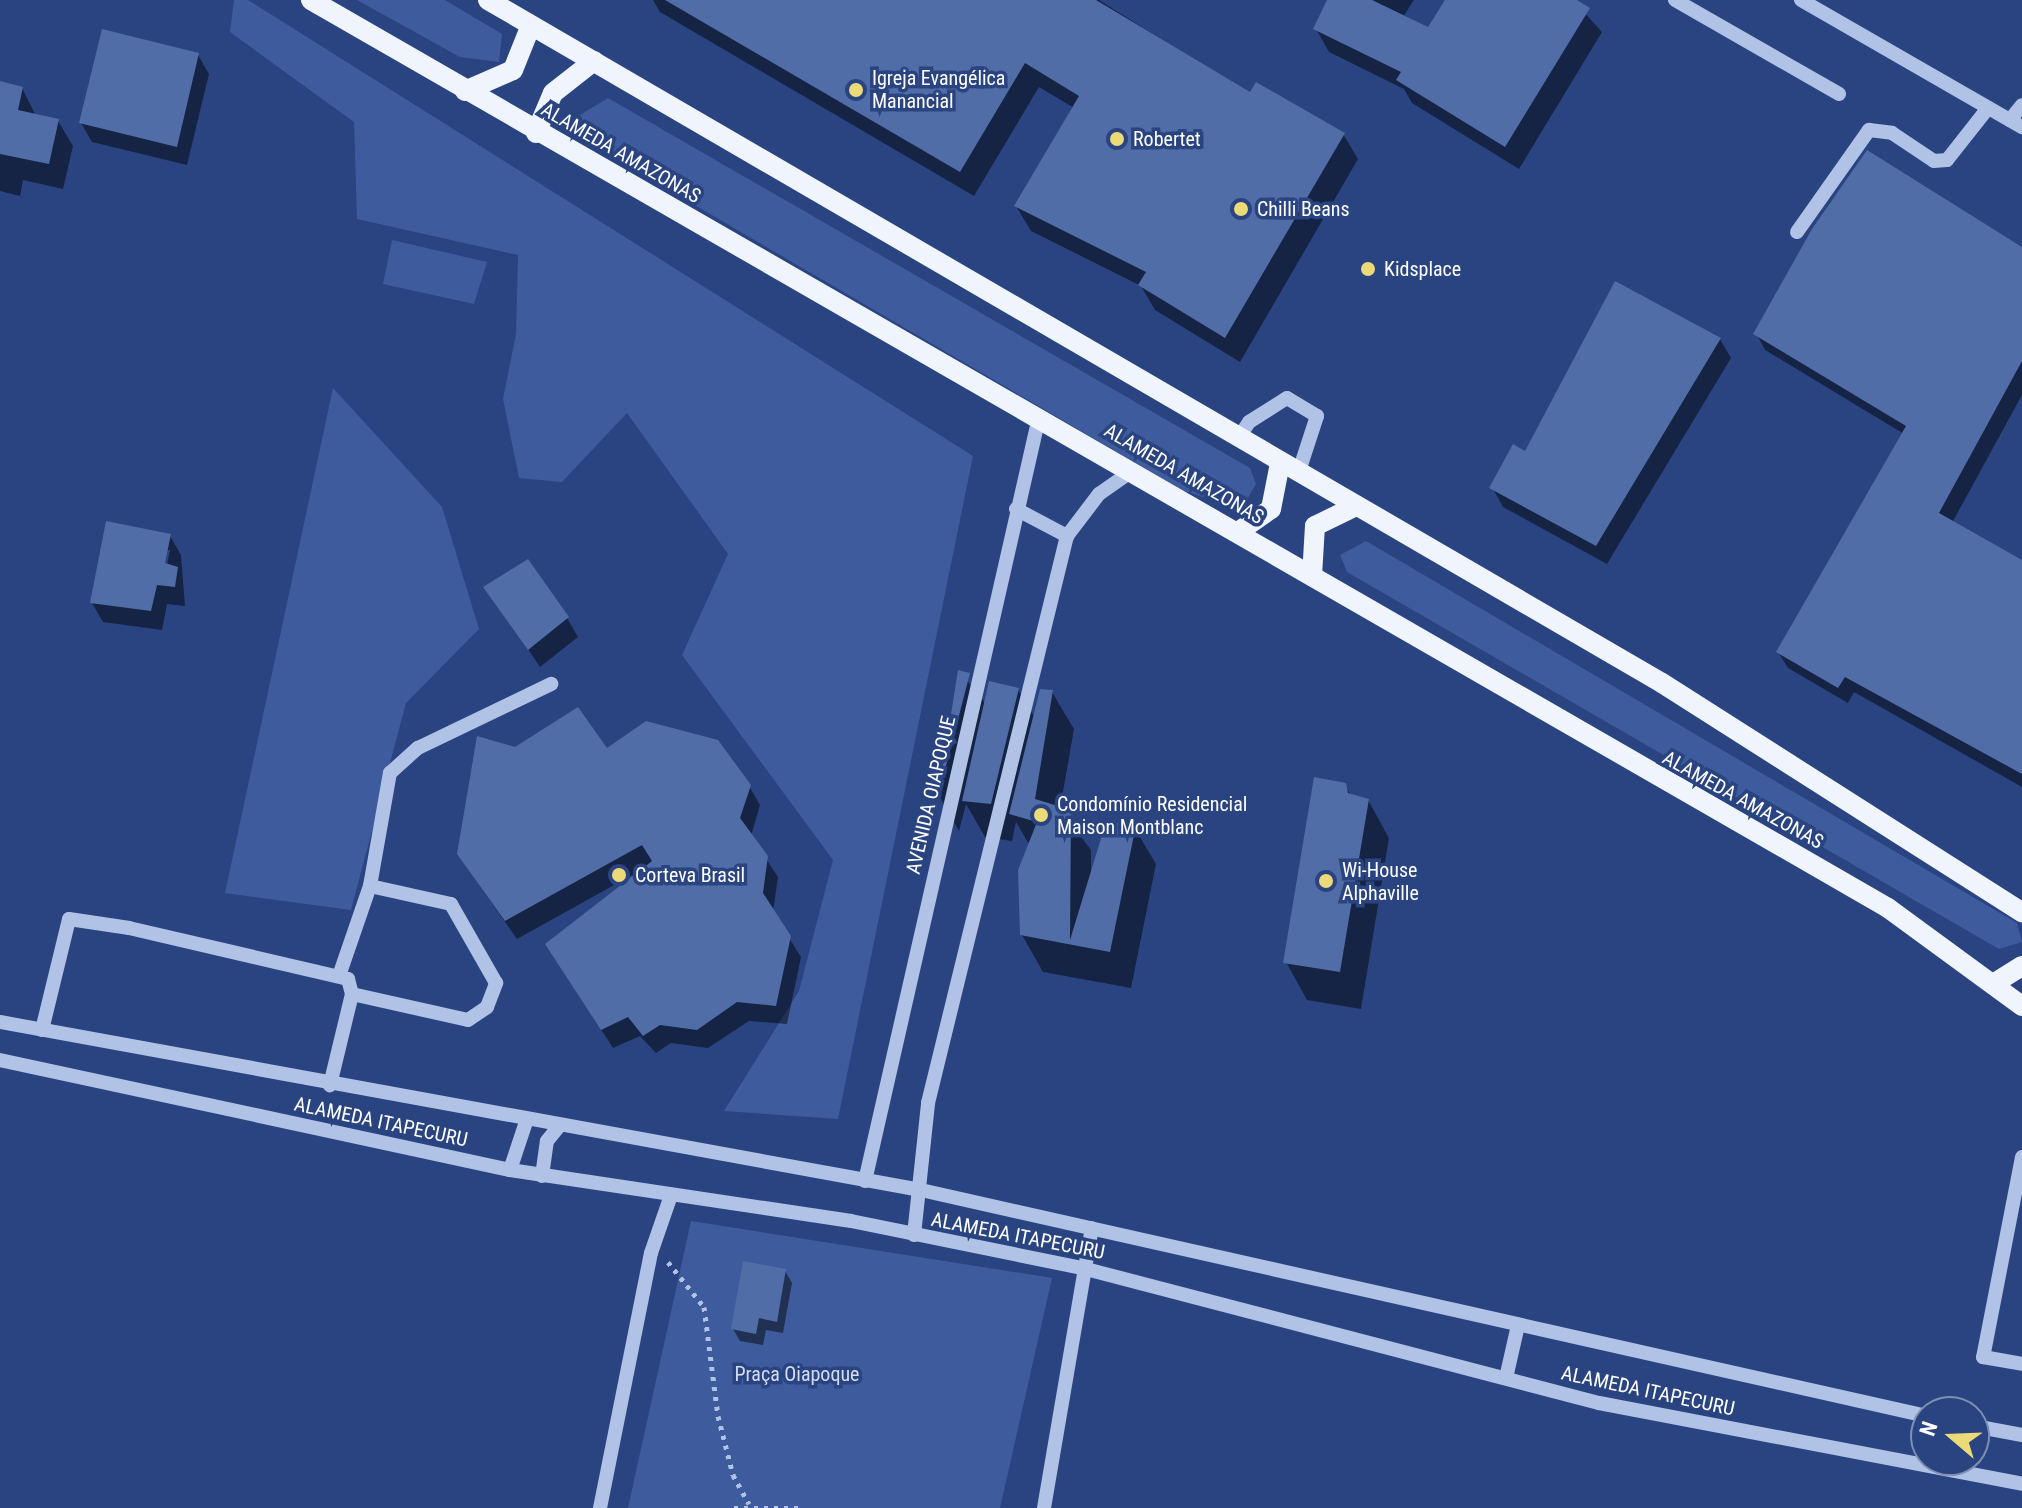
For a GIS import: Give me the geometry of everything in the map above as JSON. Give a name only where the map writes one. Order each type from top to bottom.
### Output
[{"type":"main road","name":"ALAMEDA AMAZONAS","points":[[311,0],[536,133],[1039,417],[1888,908],[2022,1006]]},
{"type":"main road","points":[[488,0],[1239,437],[1352,508],[1662,683],[2022,912]]},
{"type":"main road","points":[[465,91],[513,70],[531,25]]},
{"type":"main road","points":[[536,133],[553,93],[594,61]]},
{"type":"main road","points":[[1238,532],[1271,509],[1289,468]]},
{"type":"main road","points":[[1312,576],[1315,526],[1352,508]]},
{"type":"main road","points":[[1993,984],[2022,966]]},
{"type":"street","points":[[1675,0],[1839,94]]},
{"type":"street","points":[[1801,0],[2016,124],[2022,105]]},
{"type":"street","points":[[1797,232],[1869,130],[1892,133],[1934,161],[1947,160],[1988,108]]},
{"type":"street","points":[[1239,437],[1249,422],[1287,398],[1317,416],[1289,468]]},
{"type":"street","name":"AVENIDA OIAPOQUE","points":[[865,1181],[1039,417]]},
{"type":"street","points":[[914,1235],[928,1103],[1067,536],[1099,494],[1130,472]]},
{"type":"street","points":[[1016,509],[1067,536]]},
{"type":"street","points":[[330,1085],[352,994],[340,973],[370,886],[390,773],[418,748],[551,684]]},
{"type":"street","points":[[352,994],[468,1020],[487,1007],[496,983],[451,904],[370,886]]},
{"type":"street","points":[[42,1030],[69,919],[340,973]]},
{"type":"street","name":"ALAMEDA ITAPECURU","points":[[0,1022],[330,1085],[921,1190],[1910,1412]]},
{"type":"street","name":"ALAMEDA ITAPECURU","points":[[0,1060],[510,1170],[914,1235],[1086,1269],[1614,1406],[2022,1484]]},
{"type":"street","points":[[510,1170],[527,1119]]},
{"type":"street","points":[[542,1176],[547,1141],[559,1126]]},
{"type":"street","points":[[2022,1157],[1983,1357],[2022,1364]]},
{"type":"street","points":[[600,1508],[651,1253],[670,1198]]},
{"type":"street","points":[[1044,1508],[1092,1228]]},
{"type":"street","points":[[1506,1378],[1518,1325]]},
{"type":"street","points":[[1990,1429],[2022,1435]]},
{"type":"path","points":[[651,1253],[680,1269],[704,1307],[718,1416],[733,1475],[749,1504]]},
{"type":"path","points":[[734,1508],[749,1504],[801,1508]]},
{"type":"green space","points":[[234,0],[248,0],[973,456],[838,1119],[724,1111],[799,991],[833,860],[682,655],[728,554],[627,413],[562,482],[519,478],[503,399],[516,334],[518,255],[357,219],[354,122],[230,32]]},
{"type":"green space","points":[[357,0],[445,0],[502,34],[499,62],[460,57]]},
{"type":"green space","points":[[608,98],[1250,468],[1256,484],[1241,510],[1182,490],[592,145],[580,115]]},
{"type":"green space","points":[[392,240],[487,262],[474,304],[383,284]]},
{"type":"green space","points":[[333,388],[442,507],[479,629],[406,703],[351,910],[225,893]]},
{"type":"green space","points":[[1366,541],[2017,923],[2022,942],[1999,949],[1347,572],[1340,555]]},
{"type":"green space","name":"Praça Oiapoque","points":[[691,1221],[1052,1278],[1000,1508],[628,1508]]},
{"type":"building","points":[[665,0],[1096,0],[1250,92],[1256,82],[1345,133],[1225,338],[1138,285],[1146,272],[1014,206],[1079,96],[1025,63],[960,172]]},
{"type":"building","points":[[1327,0],[1372,0],[1428,27],[1445,0],[1577,0],[1590,8],[1505,147],[1396,80],[1401,72],[1313,29]]},
{"type":"building","points":[[102,29],[199,53],[177,147],[79,123]]},
{"type":"building","points":[[0,81],[23,87],[18,110],[59,119],[49,164],[0,154]]},
{"type":"building","points":[[1867,150],[2022,247],[2022,361],[1939,513],[2022,560],[2022,774],[1845,677],[1838,688],[1776,652],[1906,426],[1753,334],[1812,229]]},
{"type":"building","points":[[1615,281],[1721,338],[1596,546],[1489,488],[1513,444],[1525,451]]},
{"type":"building","points":[[106,521],[171,534],[165,563],[178,567],[175,587],[157,585],[151,611],[90,603]]},
{"type":"building","points":[[528,559],[569,617],[528,650],[483,587]]},
{"type":"building","points":[[958,670],[970,673],[938,797]]},
{"type":"building","points":[[989,681],[1019,688],[991,804],[962,801]]},
{"type":"building","points":[[1040,689],[1053,690],[1035,799],[1071,810],[1070,940],[1106,822],[1136,825],[1110,952],[1020,935],[1018,870],[1037,822],[1009,814]]},
{"type":"building","name":"Corteva Brasil","points":[[578,707],[607,748],[646,721],[718,740],[751,785],[740,818],[768,856],[763,893],[791,936],[776,1006],[737,1002],[697,1030],[660,1025],[643,1036],[628,1017],[601,1030],[545,944],[652,861],[642,845],[505,921],[457,854],[477,736],[515,747]]},
{"type":"building","name":"Wi-House Alphaville","points":[[1314,777],[1346,783],[1348,793],[1369,799],[1340,972],[1283,963]]},
{"type":"building","points":[[743,1261],[786,1269],[777,1322],[759,1318],[756,1334],[731,1329]]},
{"type":"place","name":"Igreja Evangélica Manancial","points":[[856,90]]},
{"type":"place","name":"Robertet","points":[[1117,139]]},
{"type":"place","name":"Chilli Beans","points":[[1241,209]]},
{"type":"place","name":"Kidsplace","points":[[1368,269]]},
{"type":"place","name":"Condomínio Residencial Maison Montblanc","points":[[1041,815]]},
{"type":"place","name":"Corteva Brasil","points":[[619,875]]},
{"type":"place","name":"Wi-House Alphaville","points":[[1326,881]]}]
